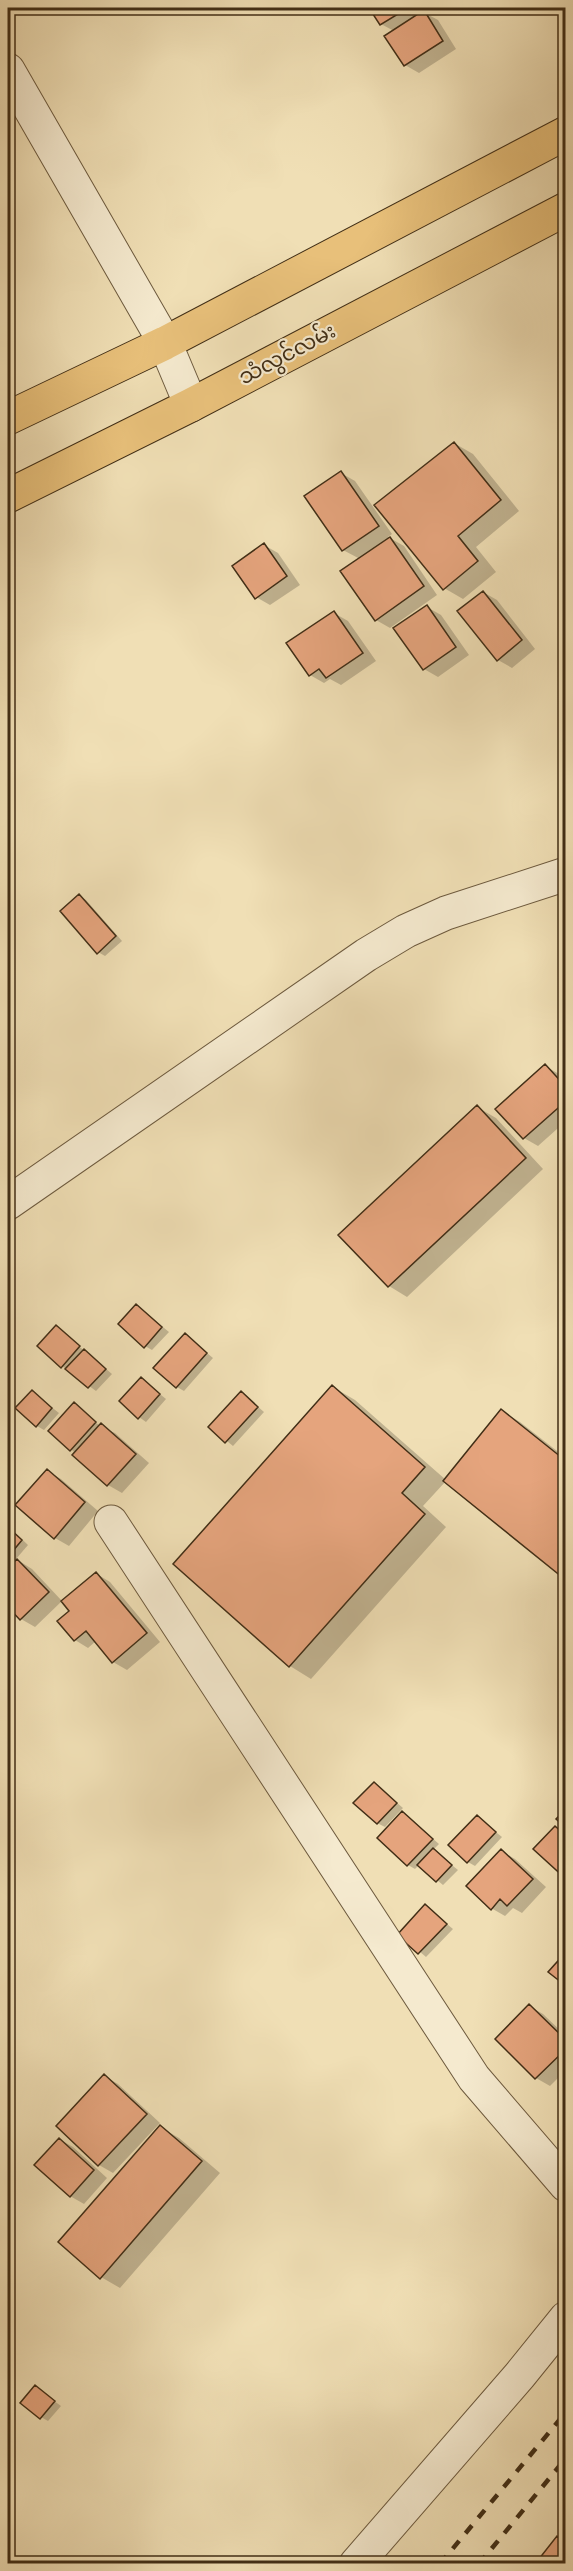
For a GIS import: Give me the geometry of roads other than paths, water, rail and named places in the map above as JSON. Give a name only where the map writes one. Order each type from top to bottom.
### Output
[{"type":"main road","points":[[8,418],[165,343],[566,133]]},
{"type":"main road","name":"သံလွင်လမ်း","points":[[8,496],[191,405],[566,209]]},
{"type":"street","points":[[8,70],[165,343],[191,405]]},
{"type":"street","points":[[8,1203],[366,955],[406,931],[485,899],[566,874]]},
{"type":"street","points":[[111,1522],[474,2078],[566,2185]]},
{"type":"street","points":[[356,2564],[520,2375],[566,2318]]},
{"type":"railway","points":[[440,2564],[566,2412]]},
{"type":"railway","points":[[479,2564],[566,2458]]}]
